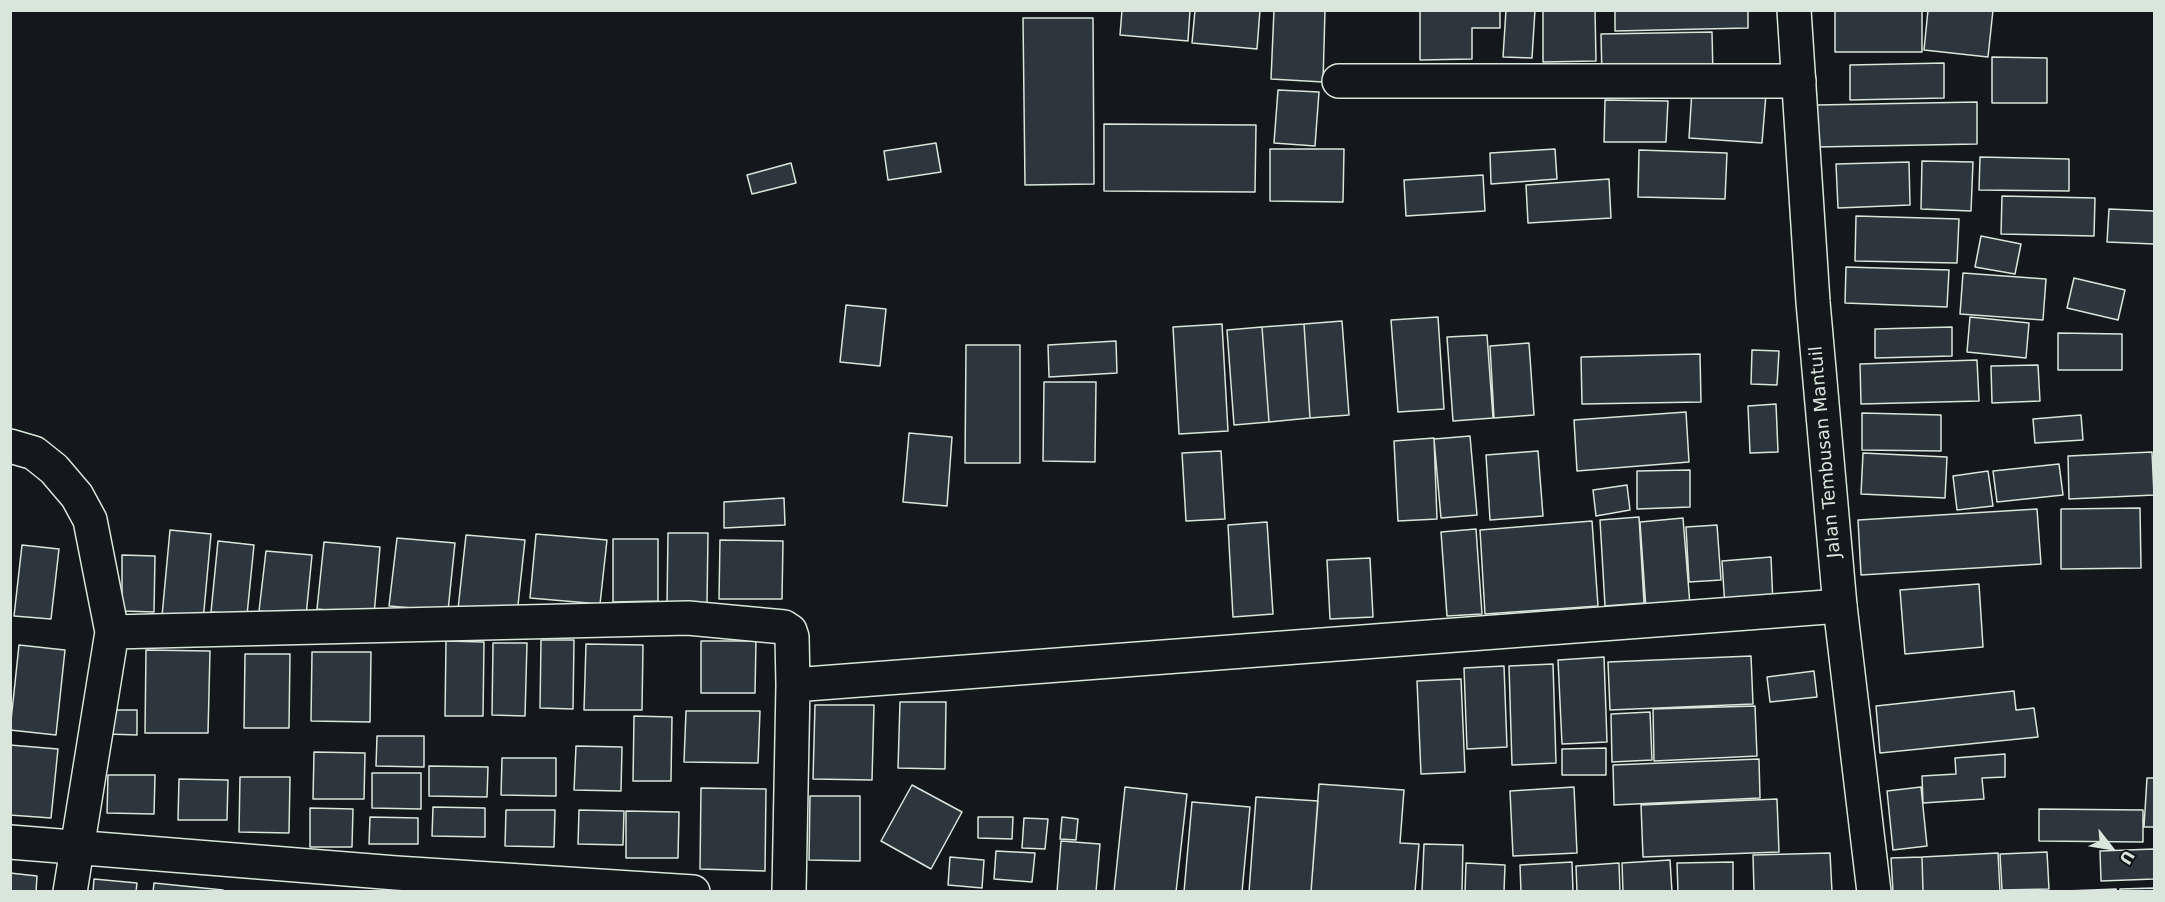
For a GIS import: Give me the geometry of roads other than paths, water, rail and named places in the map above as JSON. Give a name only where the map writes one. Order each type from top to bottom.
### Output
[{"type":"street","name":"Jalan Tembusan Mantuil","points":[[1794,10],[1813,302],[1840,606],[1874,891]]},
{"type":"street","points":[[1339,81],[1799,81]]},
{"type":"street","points":[[10,446],[34,453],[54,469],[77,496],[86,512],[98,553],[112,632],[70,891]]},
{"type":"street","points":[[793,685],[1840,606]]},
{"type":"street","points":[[112,632],[688,618],[784,627],[792,637],[793,685],[789,891]]},
{"type":"street","points":[[10,842],[396,873],[693,891]]}]
